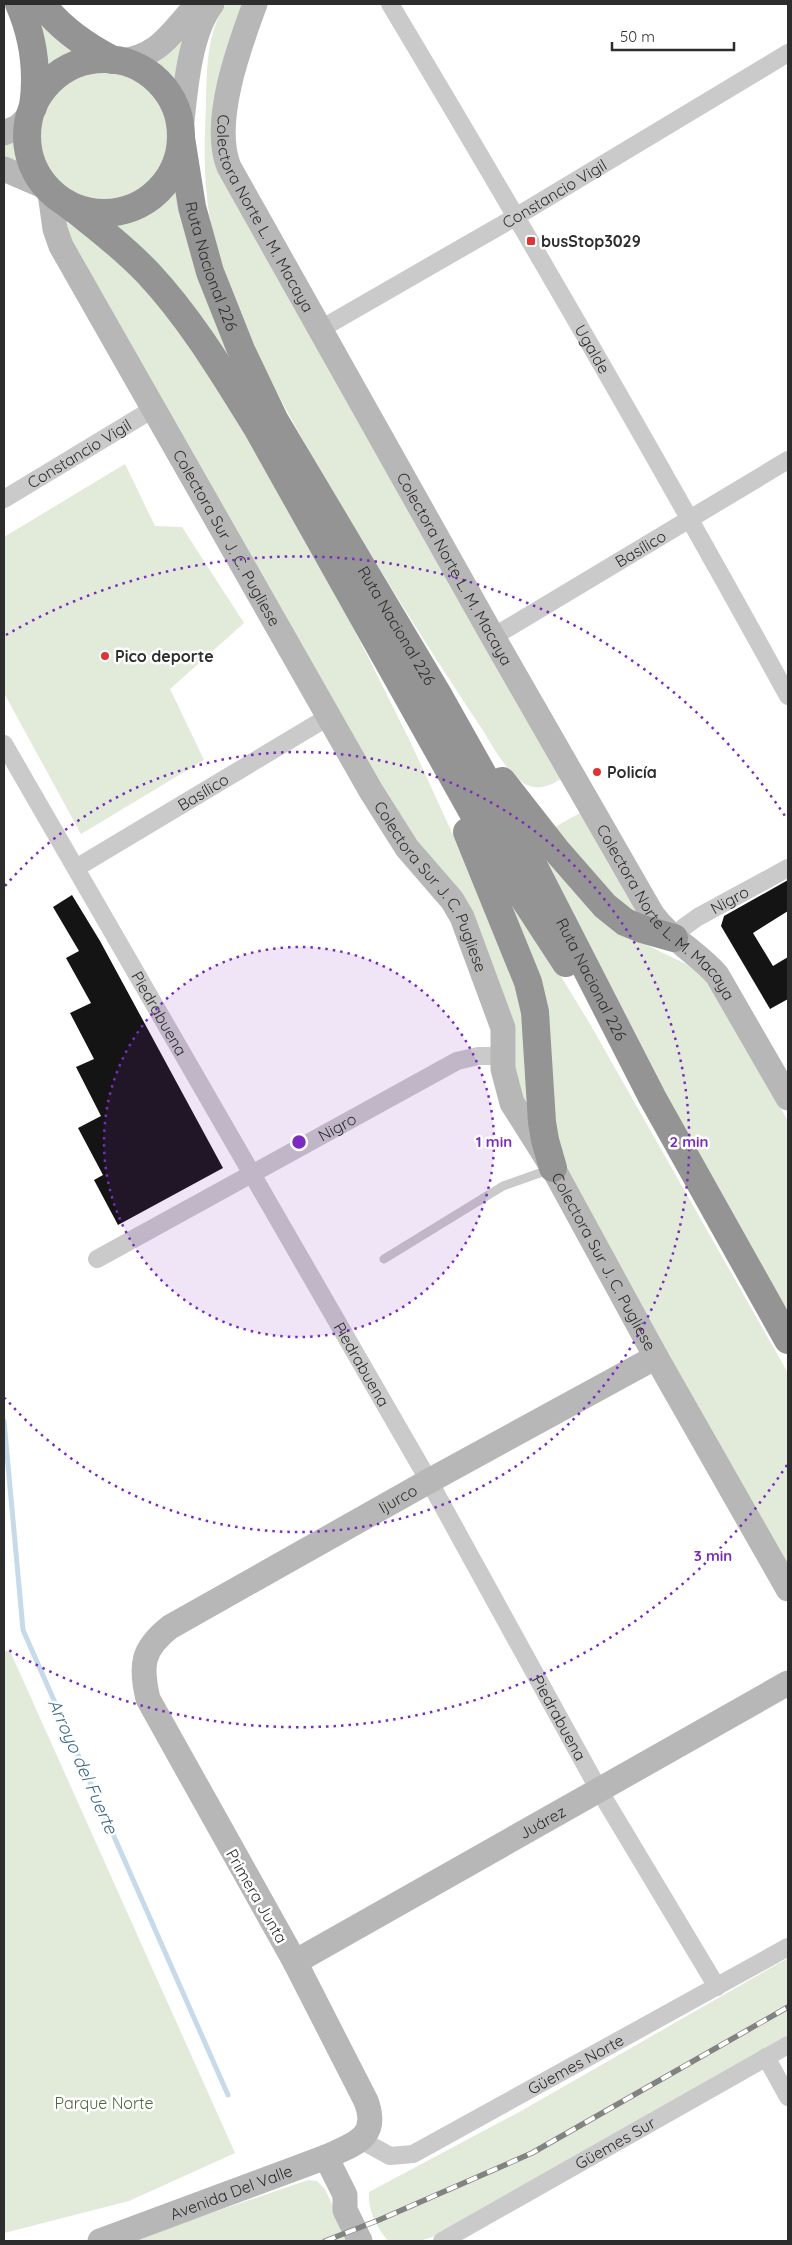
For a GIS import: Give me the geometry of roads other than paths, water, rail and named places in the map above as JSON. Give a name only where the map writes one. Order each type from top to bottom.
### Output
[{"type":"highway","name":"Ruta Nacional 226","points":[[18,4],[31,42],[35,78],[28,146],[31,162],[55,195],[111,238],[149,274],[182,314],[256,426],[429,705]]},
{"type":"highway","name":"Ruta Nacional 226","points":[[42,4],[62,26],[97,52],[143,71],[162,86],[175,107],[192,207],[200,239],[224,309],[241,350],[275,420],[429,705],[504,868],[652,1097],[788,1340]]},
{"type":"highway","name":"Ruta Nacional 226","points":[[31,111],[41,92],[65,70],[80,63],[96,60],[117,61]]},
{"type":"highway","name":"Ruta Nacional 226","points":[[55,195],[85,211],[104,213],[124,211],[143,203],[158,191],[171,176],[178,157],[181,134]]},
{"type":"highway","points":[[429,705],[605,906],[625,922],[642,930],[674,938]]},
{"type":"highway","points":[[429,705],[528,982],[535,1012],[540,1099],[545,1140],[553,1168]]},
{"type":"street","points":[[117,61],[133,60],[162,44],[198,4]]},
{"type":"street","points":[[181,134],[196,40],[200,26],[212,4]]},
{"type":"street","name":"Colectora Norte L. M. Macaya","points":[[254,4],[237,52],[228,93],[223,132],[225,159],[319,330],[652,914],[674,938],[705,960],[717,975],[788,1098]]},
{"type":"street","name":"Ugalde","points":[[390,4],[517,216],[691,519],[788,696]]},
{"type":"street","name":"Constancio Vigil","points":[[319,330],[517,216],[788,54]]},
{"type":"street","points":[[4,133],[18,126],[31,111]]},
{"type":"street","points":[[4,169],[55,195]]},
{"type":"street","name":"Colectora Sur J. C. Pugliese","points":[[55,195],[55,229],[61,246],[328,717],[396,831],[452,900],[462,917],[499,1015],[502,1028],[502,1056],[505,1082],[512,1103],[553,1168],[656,1357],[788,1589]]},
{"type":"street","name":"Constancio Vigil","points":[[4,500],[154,409]]},
{"type":"street","name":"Basílico","points":[[493,637],[788,460]]},
{"type":"street","name":"Basílico","points":[[76,868],[328,717]]},
{"type":"street","name":"Piedrabuena","points":[[4,744],[429,1481],[599,1790],[717,1987]]},
{"type":"street","name":"Nigro","points":[[674,938],[684,927],[698,917],[788,868]]},
{"type":"street","name":"Nigro","points":[[97,1259],[456,1061],[478,1056],[502,1056]]},
{"type":"street","name":"Ijurco","points":[[147,1651],[154,1641],[170,1627],[429,1481],[656,1357]]},
{"type":"street","name":"Primera Junta","points":[[147,1651],[144,1665],[144,1684],[155,1714],[295,1962],[368,2107],[370,2123],[368,2132],[361,2140]]},
{"type":"street","name":"Juárez","points":[[295,1962],[788,1683]]},
{"type":"street","name":"Güemes Norte","points":[[361,2140],[390,2156],[413,2154],[788,1947]]},
{"type":"street","name":"Güemes Sur","points":[[442,2241],[788,2045]]},
{"type":"street","points":[[766,2058],[788,2097]]},
{"type":"street","name":"Avenida Del Valle","points":[[100,2241],[326,2157],[361,2140]]},
{"type":"street","points":[[326,2157],[345,2195],[362,2208],[374,2235],[374,2241]]},
{"type":"street","points":[[345,2195],[345,2210],[360,2241]]},
{"type":"lane","points":[[384,1259],[503,1186],[553,1168]]},
{"type":"waterway","name":"Arroyo del Fuerte","points":[[4,1421],[23,1630],[228,2095]]},
{"type":"railway","points":[[325,2241],[379,2220],[532,2153],[788,2007]]},
{"type":"place","name":"busStop3029","points":[[531,241]]},
{"type":"place","name":"Pico deporte","points":[[105,656]]},
{"type":"place","name":"Policía","points":[[597,772]]},
{"type":"park label","name":"Parque Norte","points":[[104,2103]]}]
